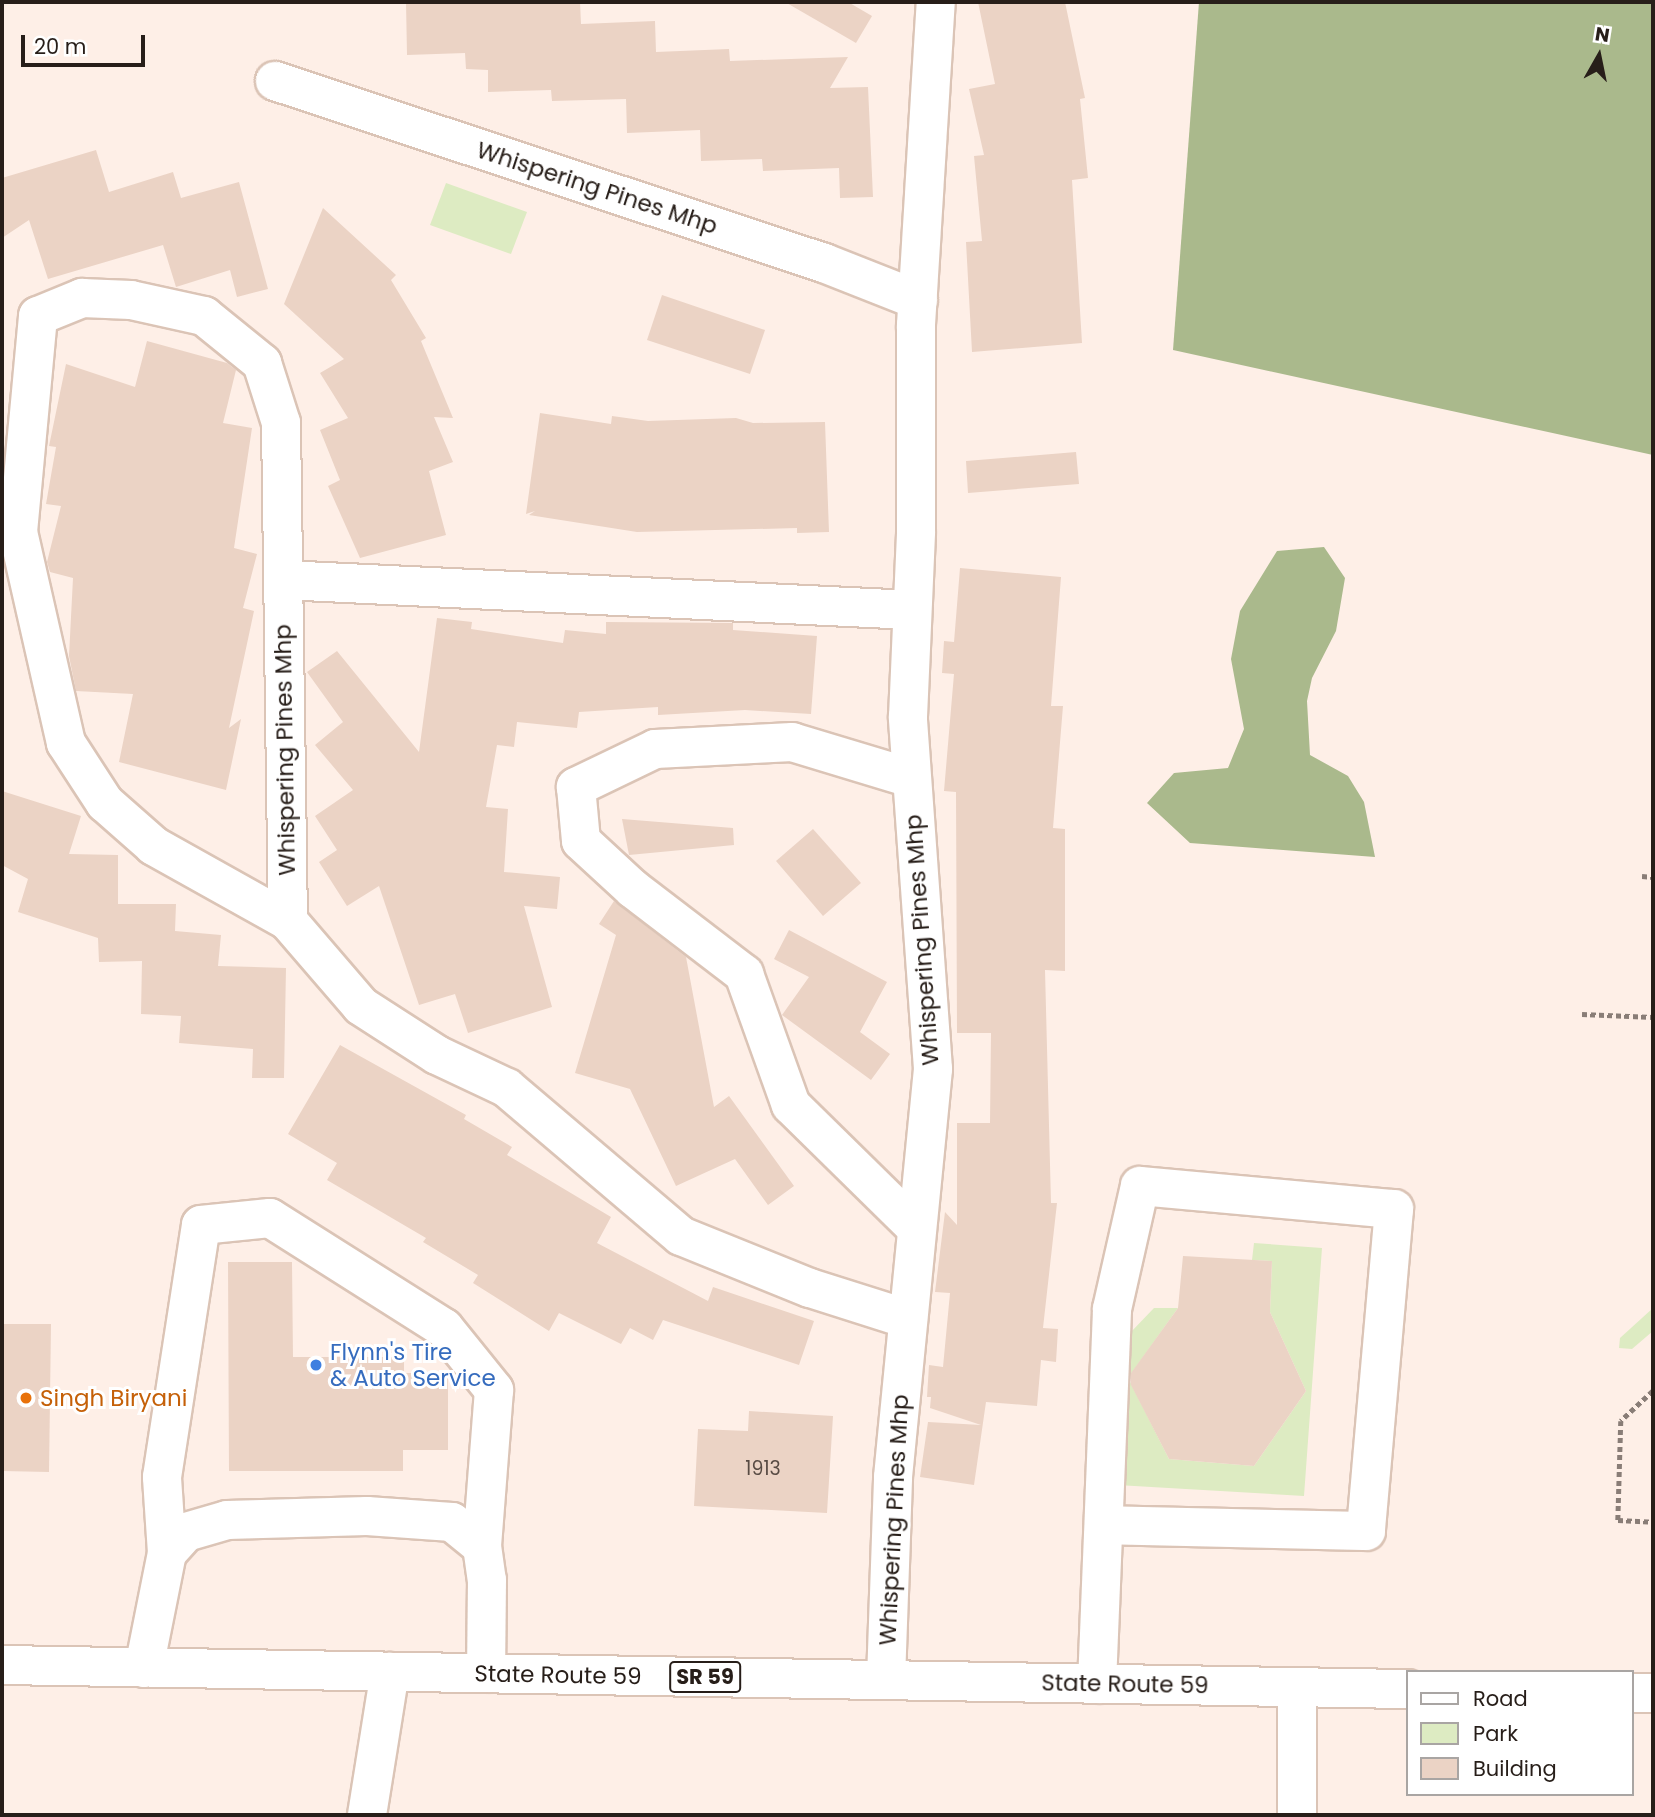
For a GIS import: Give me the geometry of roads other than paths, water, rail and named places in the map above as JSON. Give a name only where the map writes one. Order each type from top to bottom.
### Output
[{"type":"street","name":"Whispering Pines Mhp","points":[[886,1680],[893,1477],[933,1069],[911,778],[918,300],[936,2]]},
{"type":"street","name":"Whispering Pines Mhp","points":[[275,81],[824,263],[918,300]]},
{"type":"street","name":"Whispering Pines Mhp","points":[[288,921],[281,423],[262,363],[204,316],[131,300],[82,298],[38,316],[18,533],[66,743],[105,803],[154,846],[288,921],[361,1006],[437,1055],[507,1088],[681,1236],[810,1288],[908,1319]]},
{"type":"street","points":[[283,580],[912,610]]},
{"type":"street","points":[[911,778],[792,742],[655,749],[576,787],[581,841],[633,889],[744,974],[791,1105],[916,1228]]},
{"type":"street","points":[[1097,1684],[1106,1525],[1112,1309],[1140,1186],[1394,1209],[1366,1531],[1106,1525]]},
{"type":"street","points":[[144,1668],[167,1553],[162,1477],[201,1225],[270,1219],[443,1328],[494,1390],[482,1546],[487,1580],[486,1673]]},
{"type":"street","points":[[167,1553],[186,1532],[227,1520],[367,1516],[452,1522],[482,1546]]},
{"type":"street","name":"State Route 59","points":[[2,1665],[1406,1689]]},
{"type":"street","points":[[367,1815],[390,1672]]},
{"type":"street","points":[[1297,1688],[1297,1815]]},
{"type":"street","points":[[1634,1693],[1653,1693]]},
{"type":"place","name":"Flynn's Tire & Auto Service","points":[[316,1365]]},
{"type":"place","name":"Singh Biryani","points":[[26,1398]]}]
